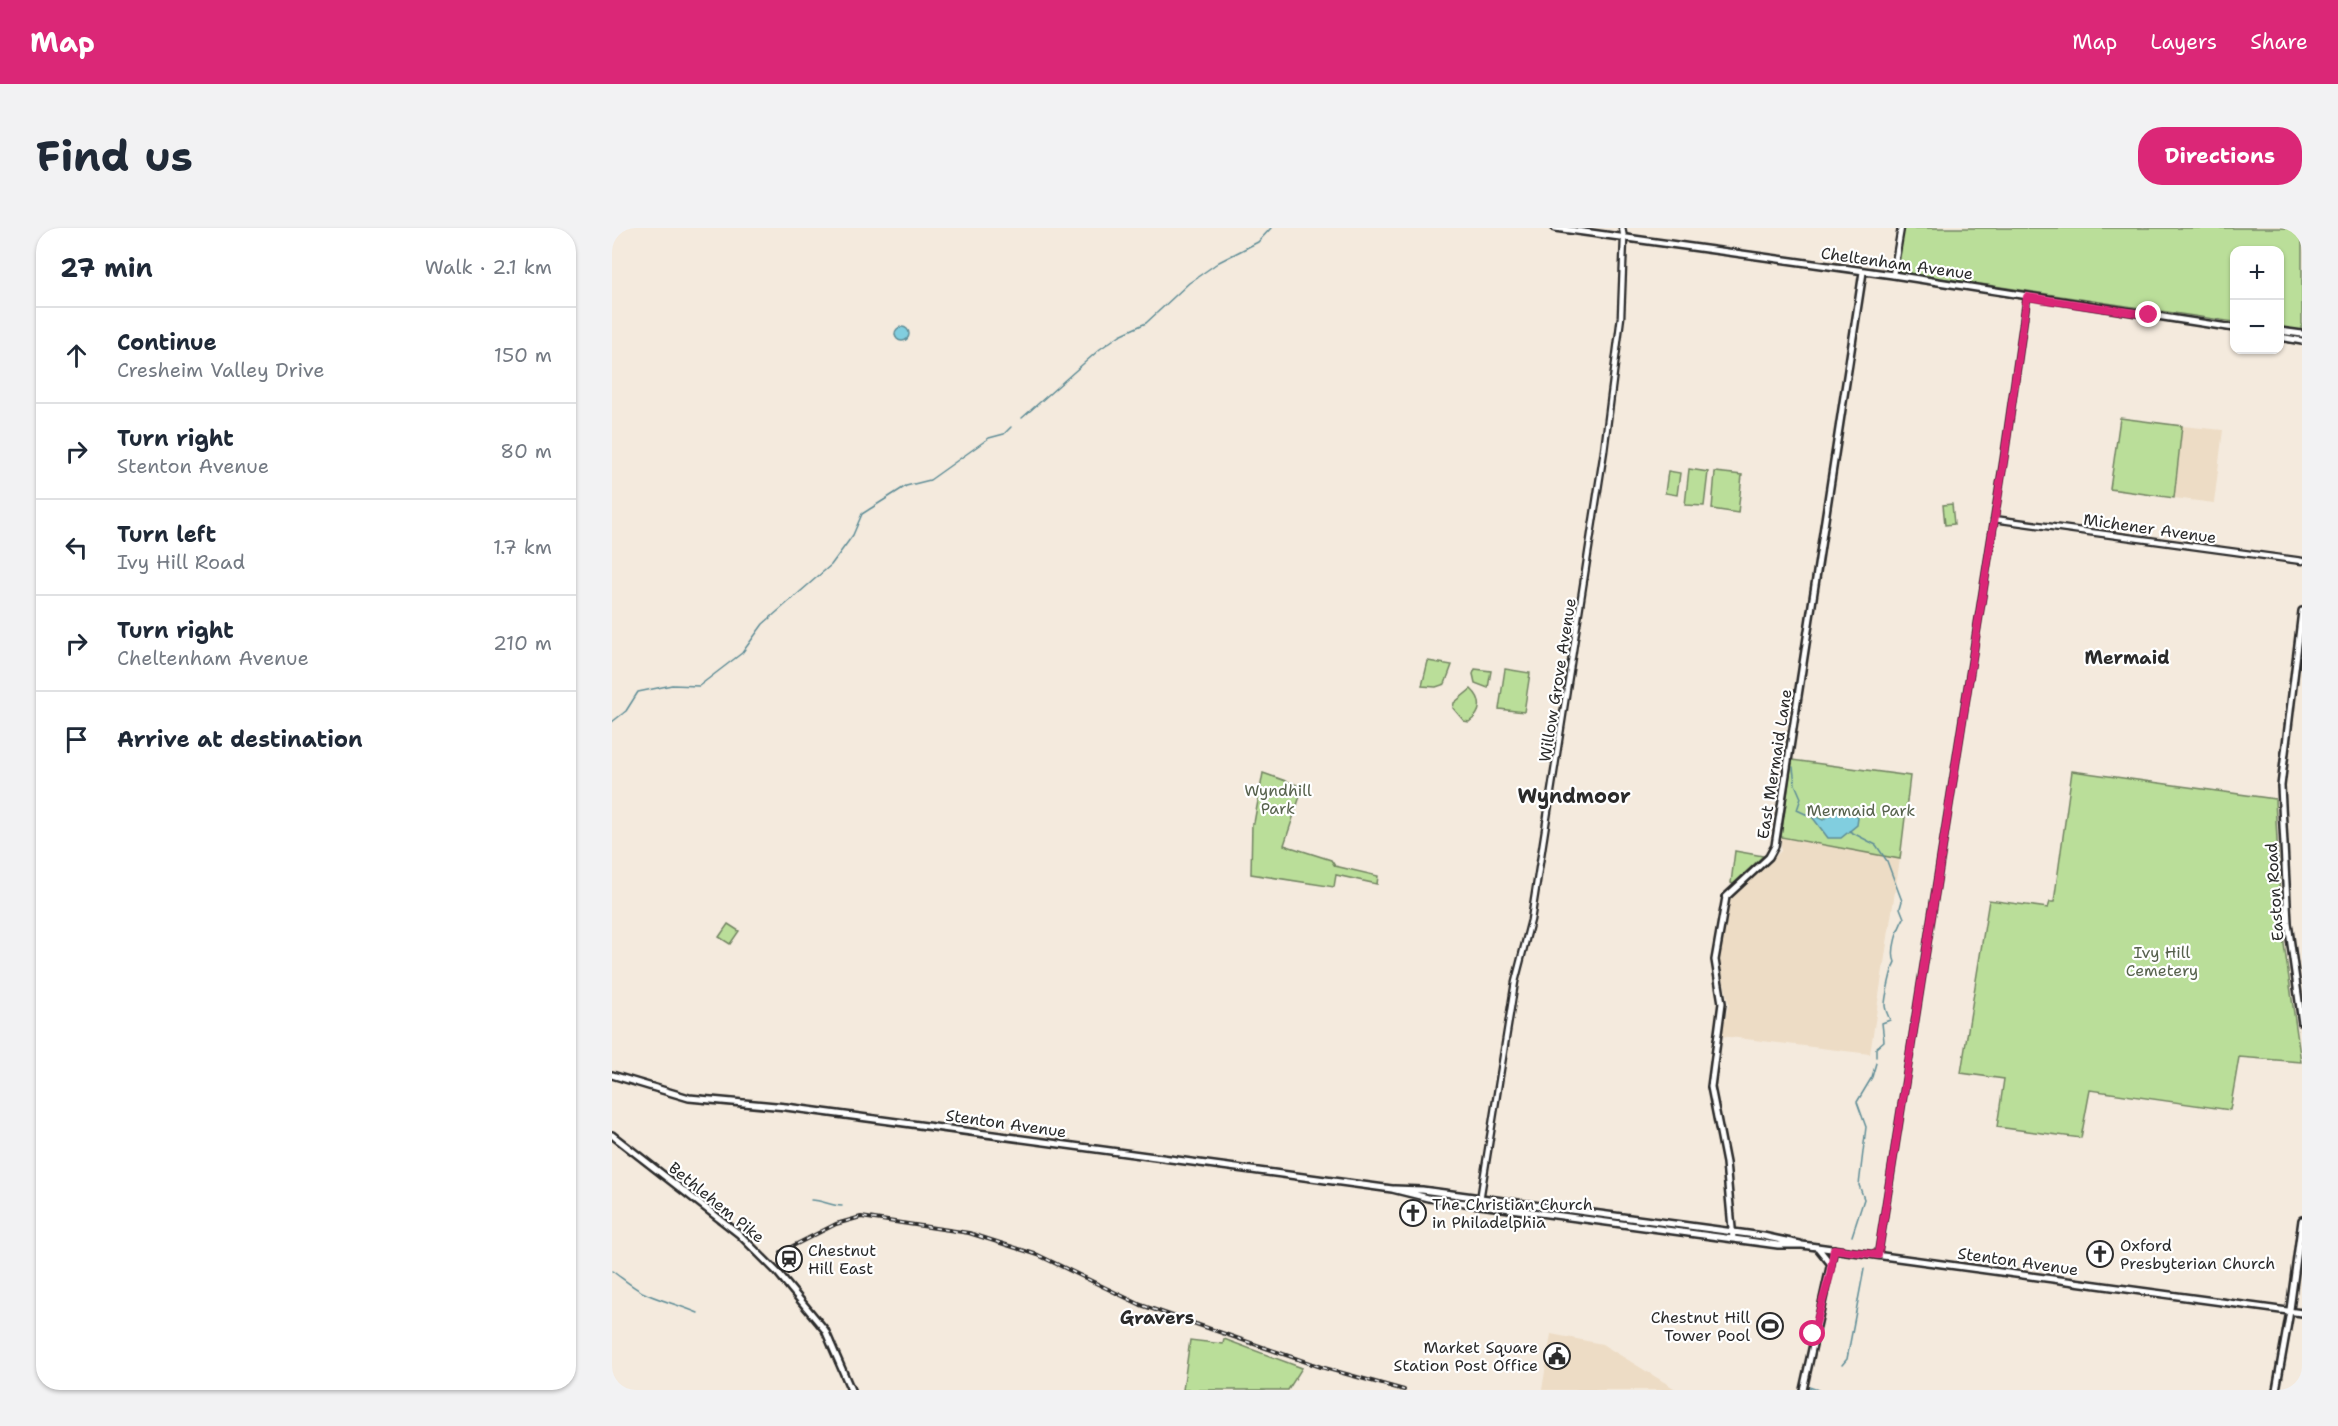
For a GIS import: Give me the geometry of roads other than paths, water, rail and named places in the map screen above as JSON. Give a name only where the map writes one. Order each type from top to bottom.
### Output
[{"type":"main road","name":"Cheltenham Avenue","points":[[1555,228],[1893,275],[2230,327]]},
{"type":"main road","name":"East Mermaid Lane","points":[[1733,1236],[1726,1162],[1711,1087],[1722,999],[1715,960],[1726,897],[1769,857],[1775,846],[1863,272]]},
{"type":"main road","points":[[2284,332],[2302,334]]},
{"type":"main road","points":[[2284,339],[2302,341]]},
{"type":"main road","name":"Easton Road","points":[[2302,611],[2281,795],[2288,922],[2302,1023]]},
{"type":"main road","name":"Stenton Avenue","points":[[614,1077],[696,1099],[786,1107],[1392,1189],[1402,1188],[1792,1246],[1834,1249],[2302,1313]]},
{"type":"main road","name":"Bethlehem Pike","points":[[612,1135],[739,1234],[779,1275],[825,1330],[851,1390]]},
{"type":"main road","points":[[2276,1390],[2290,1311],[2302,1220]]},
{"type":"main road","points":[[1817,1247],[1832,1264]]},
{"type":"main road","points":[[1803,1390],[1811,1344],[1834,1249]]},
{"type":"street","name":"Willow Grove Avenue","points":[[1480,1201],[1515,982],[1532,920],[1602,463],[1621,317],[1624,238],[1622,228]]},
{"type":"street","points":[[1893,275],[1901,228]]},
{"type":"street","points":[[1878,1255],[2027,297]]},
{"type":"street","name":"Michener Avenue","points":[[1994,519],[2302,561]]},
{"type":"water","points":[[899,327],[905,327],[909,334],[905,341],[899,341],[895,337],[895,331]]},
{"type":"water","points":[[1838,810],[1853,810],[1858,818],[1857,825],[1841,838],[1828,838],[1813,818],[1815,816],[1823,820]]},
{"type":"waterway","points":[[1022,418],[1100,349],[1120,335],[1146,323],[1189,283],[1219,262],[1258,242],[1271,228]]},
{"type":"waterway","points":[[612,722],[626,711],[638,692],[672,685],[699,686],[742,653],[763,624],[831,565],[853,535],[862,514],[906,486],[930,480],[989,438],[1004,434],[1011,427]]},
{"type":"waterway","points":[[1793,767],[1795,784],[1801,798],[1797,810],[1814,818]]},
{"type":"waterway","points":[[1849,831],[1876,845],[1887,861],[1902,901],[1900,908],[1904,918],[1895,940],[1893,952],[1895,962],[1885,1001],[1890,1020],[1882,1023],[1884,1041],[1876,1048],[1876,1057]]},
{"type":"waterway","points":[[1852,1236],[1864,1199],[1859,1185],[1866,1127],[1857,1102],[1872,1077],[1876,1063]]},
{"type":"waterway","points":[[811,1200],[842,1206]]},
{"type":"waterway","points":[[1842,1365],[1847,1359],[1864,1269]]},
{"type":"waterway","points":[[612,1271],[642,1292],[698,1313]]},
{"type":"waterway","points":[[1809,1387],[1818,1390]]},
{"type":"railway","points":[[781,1252],[836,1224],[861,1217],[969,1233],[1038,1255],[1141,1305],[1321,1367],[1404,1390]]},
{"type":"place","name":"The Christian Church in Philadelphia","points":[[1413,1213]]},
{"type":"place","name":"Oxford Presbyterian Church","points":[[2100,1254]]},
{"type":"place","name":"Chestnut Hill East","points":[[789,1259]]},
{"type":"place","name":"Chestnut Hill Tower Pool","points":[[1770,1326]]},
{"type":"place","name":"Market Square Station Post Office","points":[[1557,1356]]},
{"type":"district","name":"Mermaid","points":[[2127,658]]},
{"type":"district","name":"Wyndmoor","points":[[1574,796]]},
{"type":"district","name":"Gravers","points":[[1157,1318]]},
{"type":"park label","name":"Wyndhill Park","points":[[1278,799]]},
{"type":"park label","name":"Mermaid Park","points":[[1861,810]]},
{"type":"park label","name":"Ivy Hill Cemetery","points":[[2162,961]]}]
